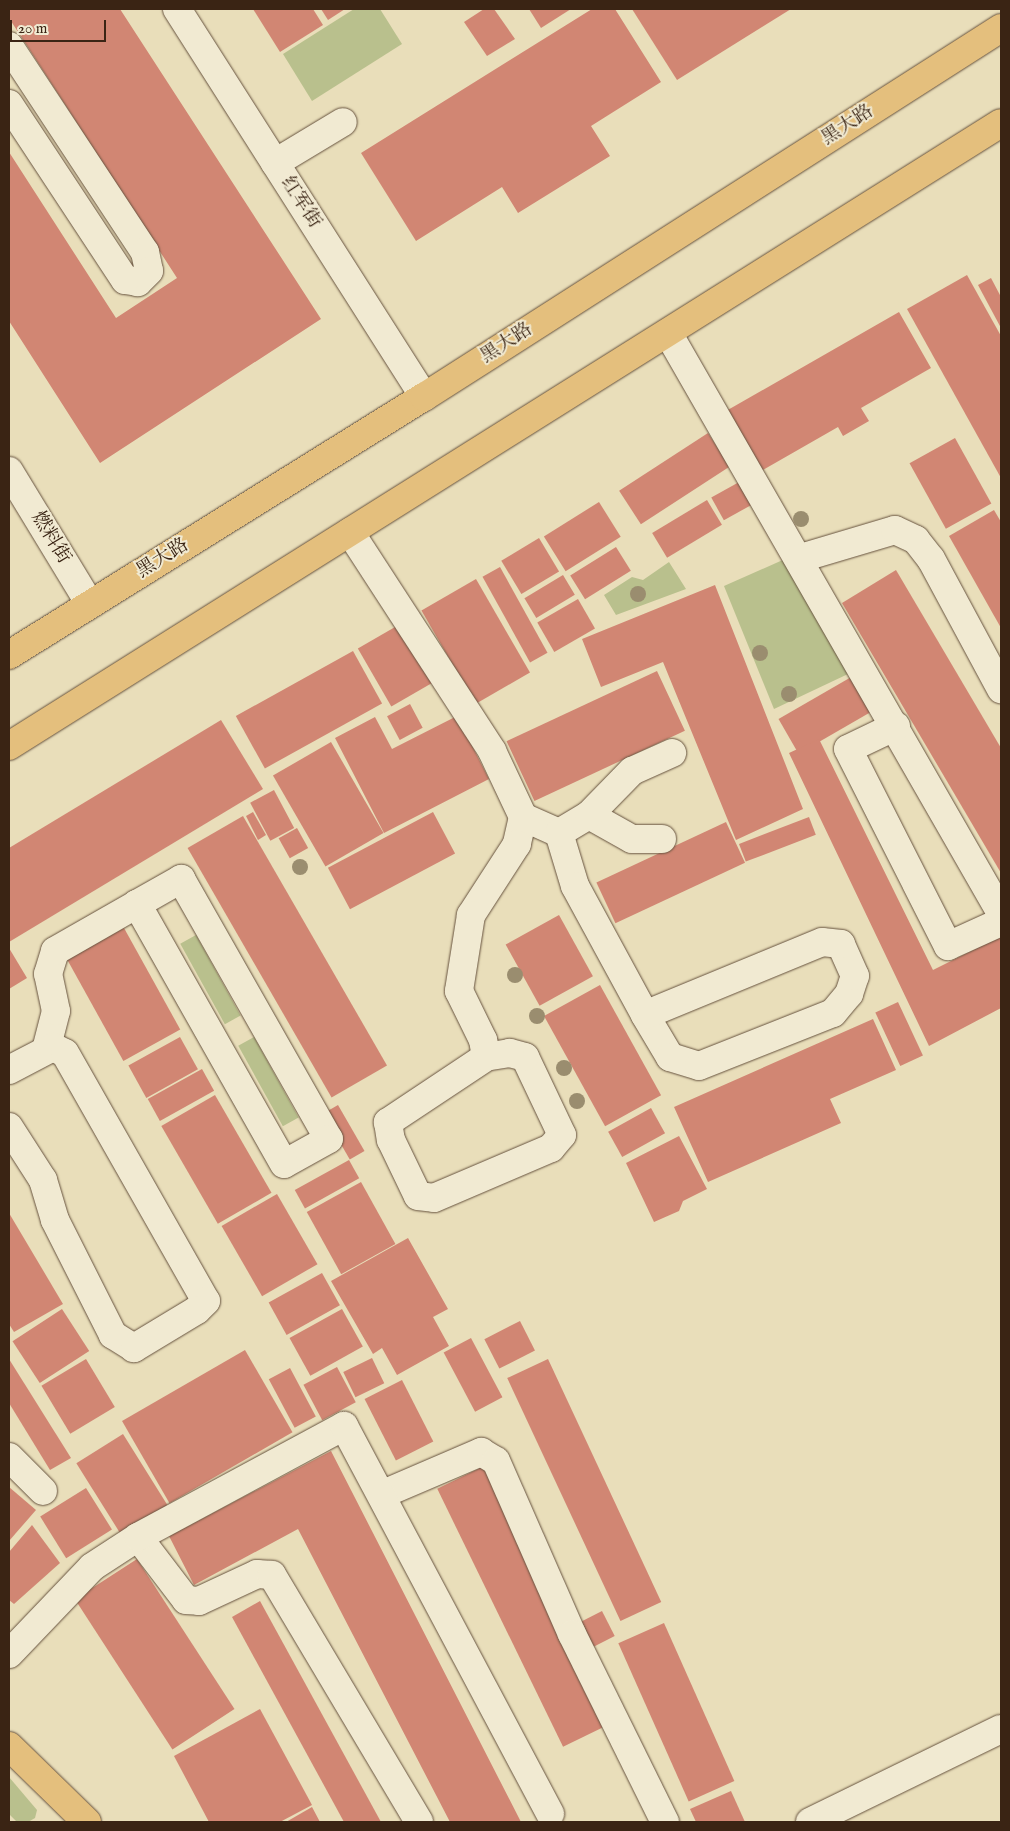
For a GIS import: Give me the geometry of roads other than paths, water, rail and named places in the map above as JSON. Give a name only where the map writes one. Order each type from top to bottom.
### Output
[{"type":"main road","name":"黑大路","points":[[9,655],[424,397],[1001,28]]},
{"type":"main road","points":[[9,746],[1001,124]]},
{"type":"main road","points":[[9,1746],[87,1822]]},
{"type":"street","name":"红军街","points":[[177,9],[424,397]]},
{"type":"street","points":[[9,46],[145,252],[149,270],[138,282],[125,280],[9,104]]},
{"type":"street","points":[[275,163],[343,122]]},
{"type":"street","points":[[668,333],[800,558],[1001,913]]},
{"type":"street","name":"燃料街","points":[[9,471],[90,604]]},
{"type":"street","points":[[800,558],[895,530],[916,540],[931,559],[1001,689]]},
{"type":"street","points":[[350,532],[492,751],[523,817],[517,844],[471,915],[459,991],[483,1040],[486,1057]]},
{"type":"street","points":[[896,726],[848,749],[948,946],[1001,922]]},
{"type":"street","points":[[559,833],[589,815],[632,771],[672,753]]},
{"type":"street","points":[[589,815],[632,839],[662,839]]},
{"type":"street","points":[[523,817],[559,833],[575,886],[645,1014],[670,1058],[699,1066],[834,1013],[849,994],[855,976],[841,944],[822,942],[645,1014]]},
{"type":"street","points":[[46,1050],[56,1011],[48,974],[55,951],[136,904],[181,879],[329,1139],[284,1164],[136,904]]},
{"type":"street","points":[[9,1070],[53,1047],[65,1053],[206,1301],[197,1310],[134,1348],[112,1335],[55,1220],[43,1180],[9,1127]]},
{"type":"street","points":[[510,1053],[525,1057],[562,1135],[551,1148],[434,1198],[418,1196],[391,1140],[388,1122],[486,1057],[510,1053]]},
{"type":"street","points":[[9,1654],[92,1567],[138,1537],[344,1426],[382,1494],[550,1814]]},
{"type":"street","points":[[382,1494],[481,1452],[496,1461],[572,1634],[664,1822]]},
{"type":"street","points":[[9,1456],[43,1491]]},
{"type":"street","points":[[138,1537],[186,1600],[199,1601],[257,1574],[272,1575],[419,1822]]},
{"type":"street","points":[[810,1822],[849,1814],[1001,1729]]}]
